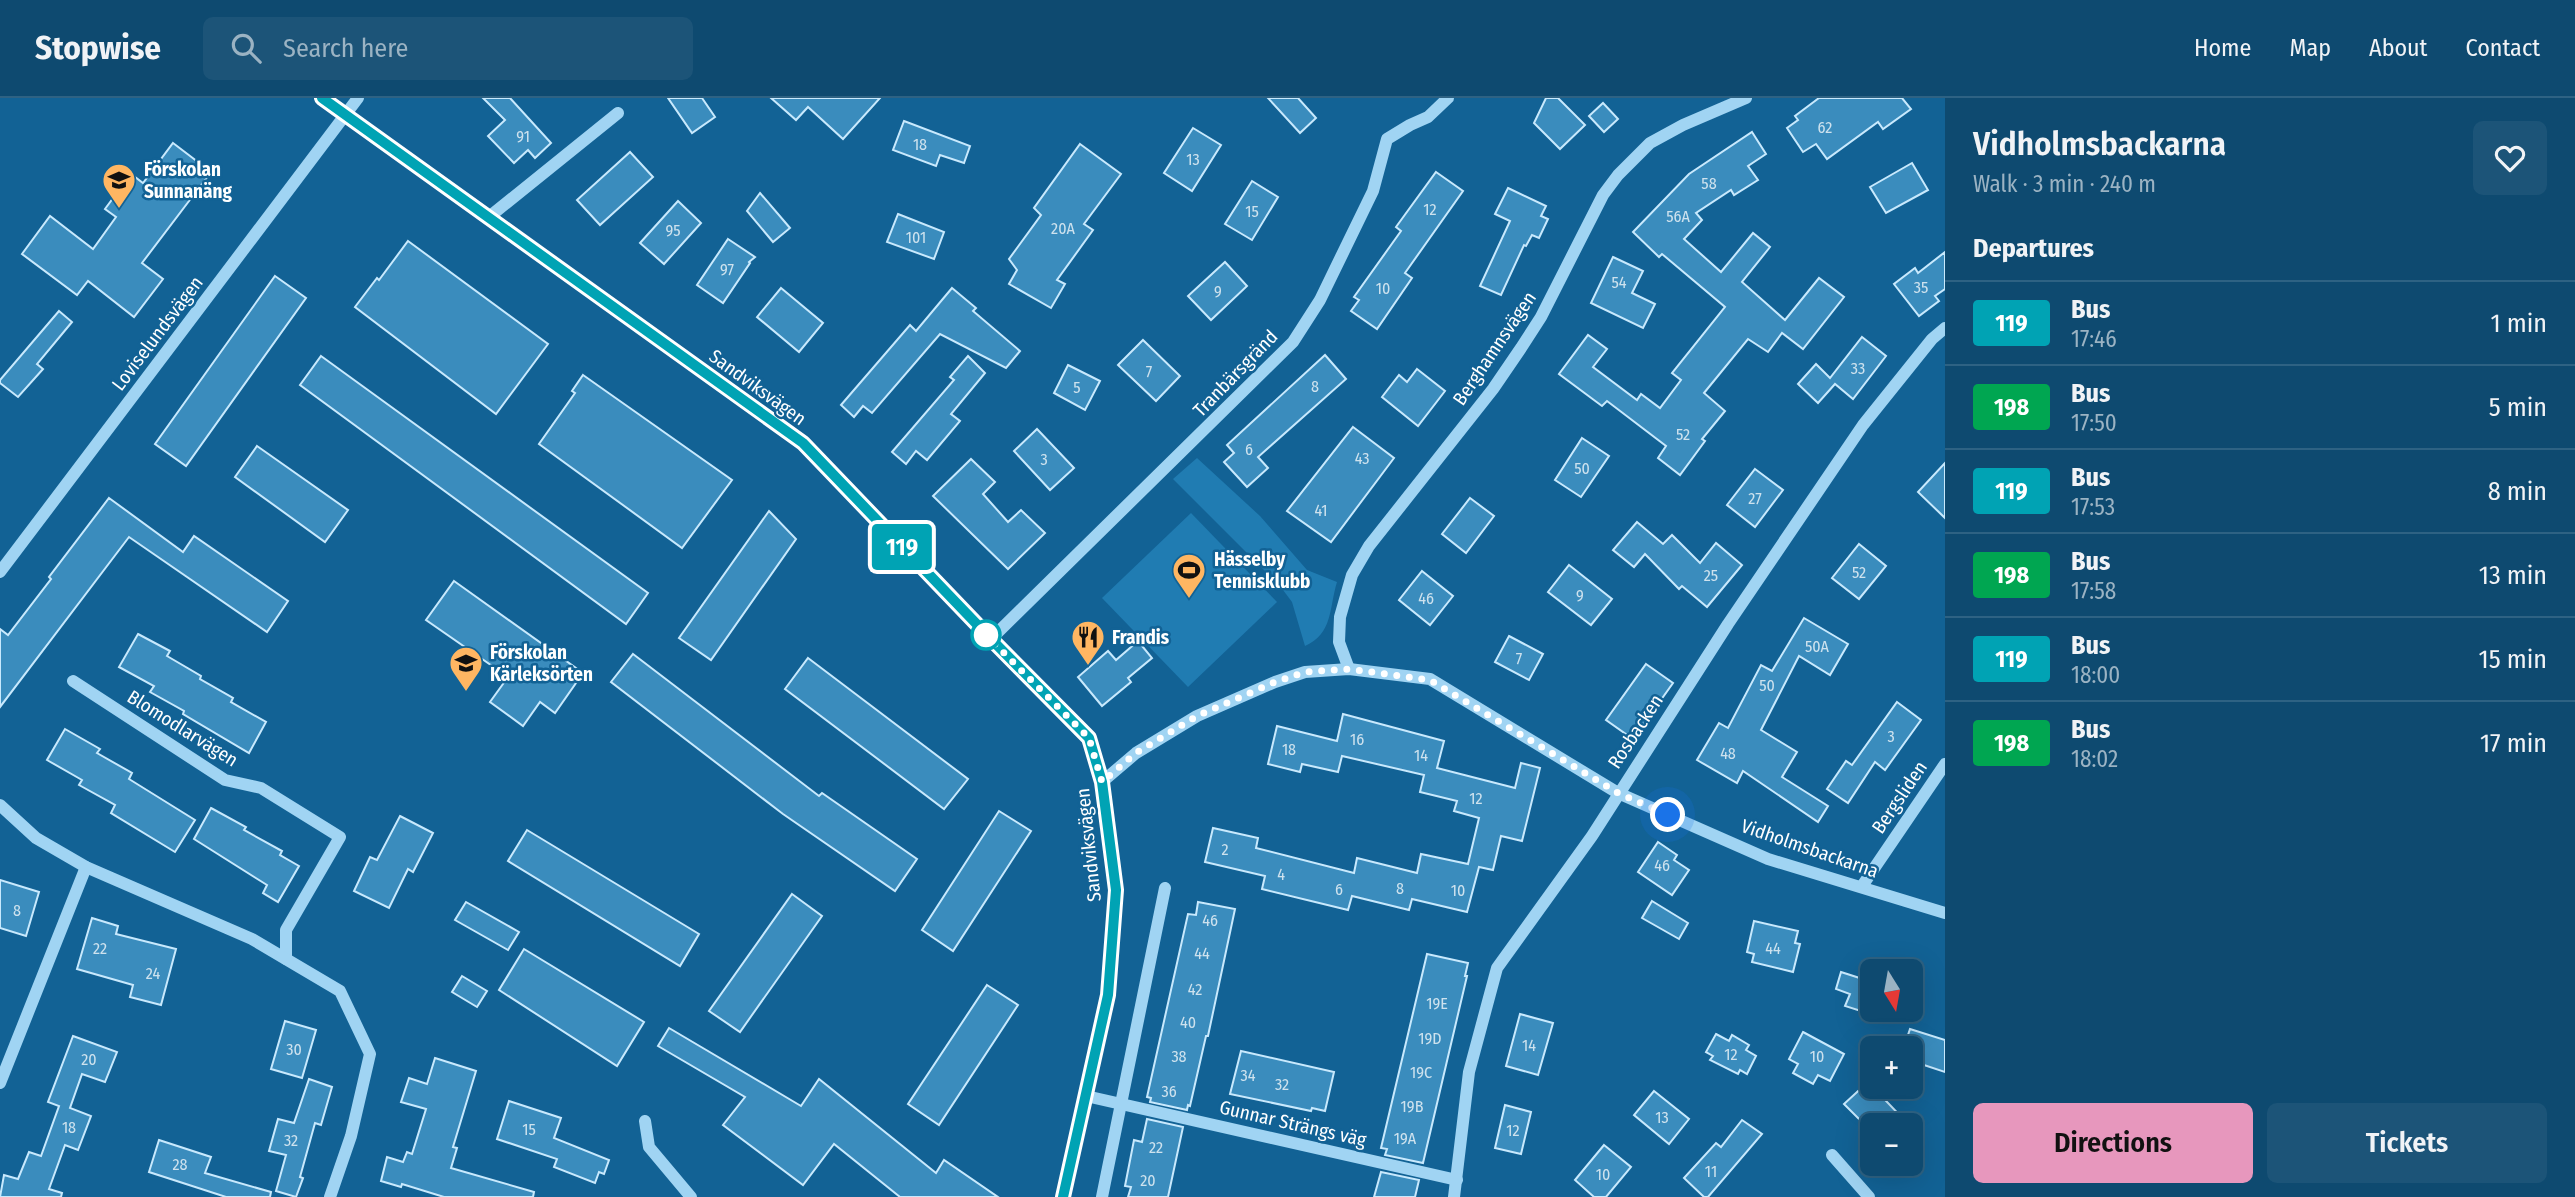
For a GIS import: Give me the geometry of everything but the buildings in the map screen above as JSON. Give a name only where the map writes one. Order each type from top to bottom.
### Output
[{"type":"street","name":"Sandviksvägen","points":[[322,98],[803,443],[1089,738],[1102,782],[1116,890],[1108,995],[1063,1197]]},
{"type":"street","name":"Loviselundsvägen","points":[[0,572],[358,98]]},
{"type":"street","name":"Tranbärsgränd","points":[[991,639],[1293,342],[1320,300],[1373,191],[1387,139],[1428,117],[1448,98]]},
{"type":"street","name":"Berghamnsvägen","points":[[1349,669],[1339,642],[1339,617],[1352,575],[1369,546],[1493,389],[1521,348],[1541,317],[1603,195],[1618,175],[1650,143],[1682,125],[1746,98]]},
{"type":"street","points":[[489,217],[618,113]]},
{"type":"street","name":"Rosbacken","points":[[1454,1197],[1469,1072],[1497,968],[1592,836],[1728,624],[1863,425],[1932,339],[1945,328]]},
{"type":"street","name":"Vidholmsbackarna","points":[[1102,782],[1136,753],[1197,716],[1305,672],[1349,669],[1430,680],[1618,793],[1768,859],[1945,913]]},
{"type":"street","name":"Blomodlarvägen","points":[[73,681],[225,780],[261,788],[340,837],[286,930],[286,959]]},
{"type":"street","name":"Bergsliden","points":[[1862,887],[1945,764]]},
{"type":"street","points":[[0,804],[36,838],[86,867],[252,939],[340,991],[370,1054],[351,1136],[330,1197]]},
{"type":"street","points":[[0,1083],[86,867]]},
{"type":"street","points":[[1102,1197],[1165,888]]},
{"type":"street","name":"Gunnar Strängs väg","points":[[1086,1096],[1457,1180]]},
{"type":"street","points":[[645,1121],[649,1147],[691,1197]]},
{"type":"street","points":[[1832,1155],[1868,1197]]},
{"type":"shaded area","points":[[1197,458],[1260,516],[1307,570],[1337,582],[1325,627],[1314,641],[1305,646],[1292,602],[1280,586],[1173,479]]},
{"type":"shaded area","name":"Hässelby Tennisklubb","points":[[1191,513],[1277,602],[1188,687],[1102,598]]},
{"type":"bus line","name":"119","points":[[322,98],[803,443],[1089,738],[1102,782],[1116,890],[1108,995],[1063,1197]]},
{"type":"place","name":"Förskolan Sunnanäng","points":[[119,210]]},
{"type":"place","name":"Hässelby Tennisklubb","points":[[1189,600]]},
{"type":"place","name":"Frandis","points":[[1088,667]]},
{"type":"place","name":"Förskolan Kärleksörten","points":[[466,693]]},
{"type":"route","points":[[986,635],[1089,738],[1102,782],[1136,753],[1197,716],[1305,672],[1349,669],[1430,680],[1618,793],[1668,815]]}]
